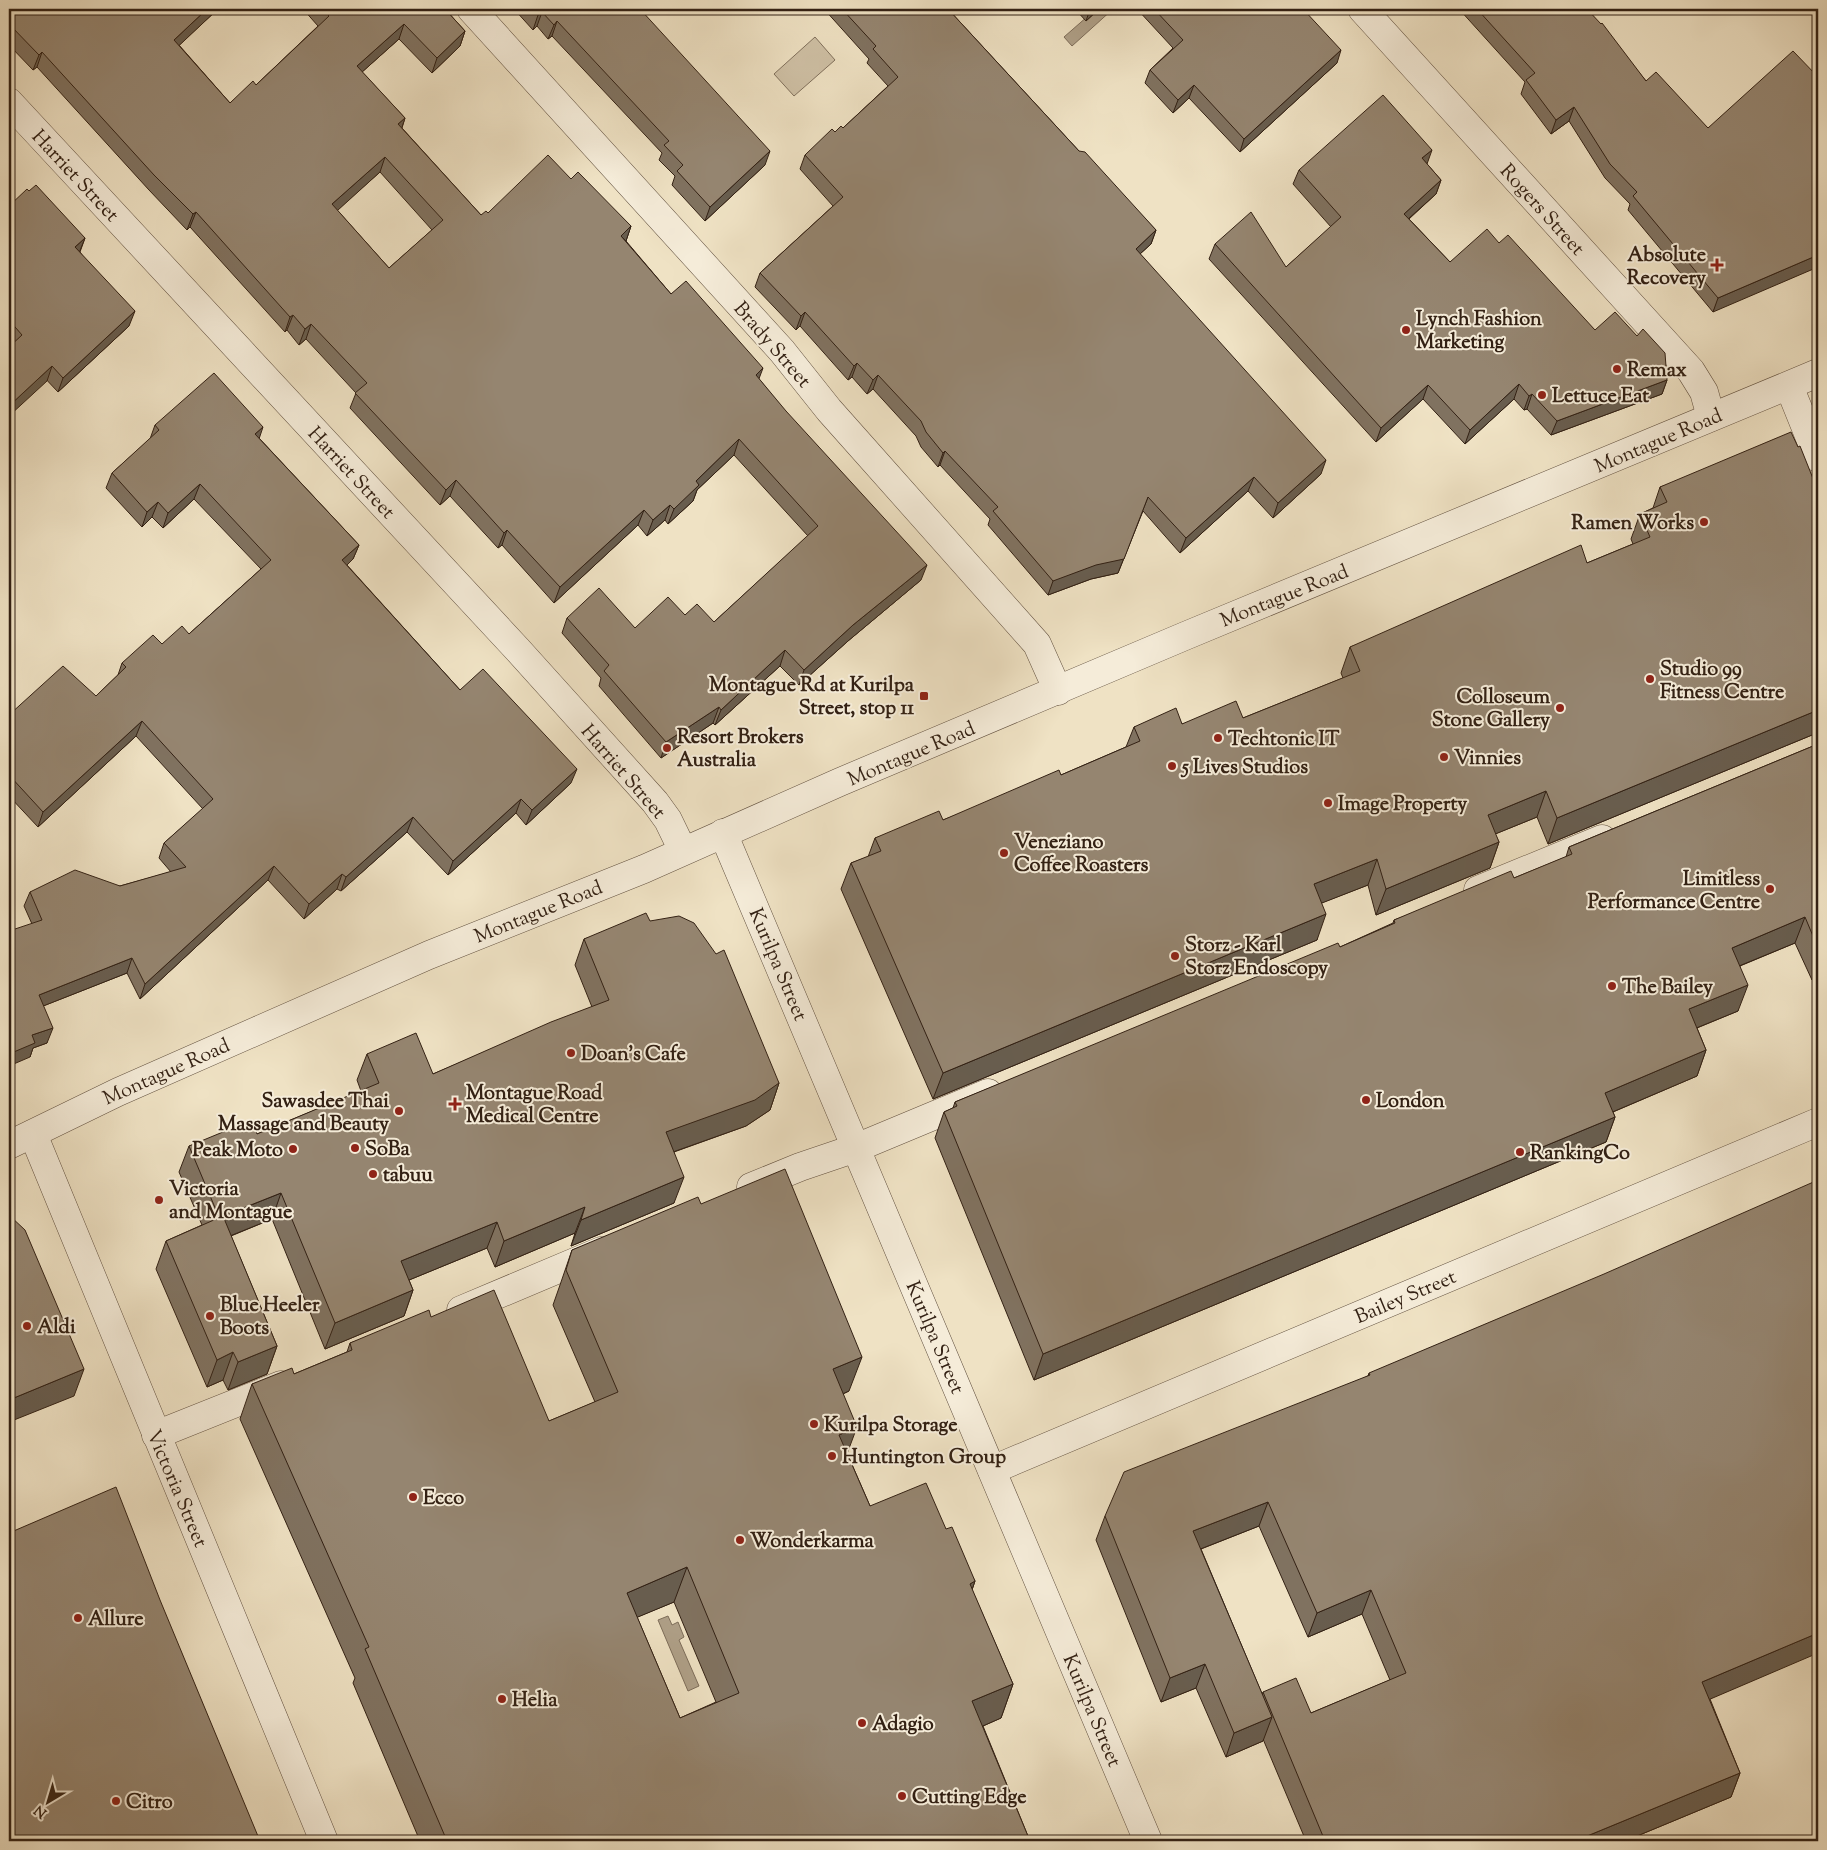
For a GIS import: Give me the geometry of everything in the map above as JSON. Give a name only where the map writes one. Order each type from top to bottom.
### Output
[{"type":"street","name":"Brady Street","points":[[471,9],[782,351],[829,410],[1037,644],[1058,691]]},
{"type":"street","name":"Rogers Street","points":[[1362,9],[1691,371],[1704,392],[1711,417]]},
{"type":"street","name":"Harriet Street","points":[[14,119],[507,639],[655,802],[668,820],[683,850]]},
{"type":"street","name":"Montague Road","points":[[21,1140],[118,1092],[429,955],[644,869],[683,850],[1185,636],[1818,373]]},
{"type":"street","points":[[1789,386],[1818,458]]},
{"type":"street","points":[[1452,900],[1625,829]]},
{"type":"street","name":"Kurilpa Street","points":[[723,833],[1148,1841]]},
{"type":"street","points":[[728,1197],[800,1167],[856,1148],[1008,1085]]},
{"type":"street","name":"Bailey Street","points":[[992,1470],[1818,1122]]},
{"type":"street","name":"Victoria Street","points":[[21,1140],[156,1435],[324,1841]]},
{"type":"street","points":[[442,1318],[622,1242]]},
{"type":"street","points":[[156,1435],[305,1375]]},
{"type":"shaded area","points":[[1096,9],[1113,9],[1072,46],[1064,37]]},
{"type":"shaded area","points":[[815,37],[835,60],[794,96],[774,74]]},
{"type":"shaded area","points":[[668,1616],[672,1625],[678,1622],[684,1637],[679,1640],[699,1686],[688,1691],[658,1620]]},
{"type":"building","points":[[9,9],[207,9],[174,40],[230,103],[253,81],[256,85],[329,16],[322,9],[445,9],[465,31],[437,58],[404,24],[357,66],[405,118],[398,124],[481,215],[486,211],[488,213],[548,155],[571,179],[578,172],[631,226],[621,236],[671,294],[686,281],[763,368],[756,375],[786,411],[927,565],[853,625],[804,670],[785,650],[721,710],[719,707],[666,742],[604,671],[609,665],[567,618],[599,588],[635,628],[668,597],[685,615],[697,604],[714,622],[818,526],[739,439],[696,481],[699,485],[674,509],[670,505],[653,520],[644,510],[560,587],[507,530],[504,533],[456,480],[446,490],[355,393],[367,383],[311,324],[305,329],[293,315],[290,317],[196,212],[193,214],[154,175],[42,52],[39,55],[9,24]],"holes":[[[385,157],[443,220],[389,268],[332,204]]]},
{"type":"building","points":[[532,9],[640,9],[770,151],[710,207],[677,171],[683,165],[664,145],[669,141],[557,21],[554,25],[542,12],[538,15]]},
{"type":"building","points":[[842,9],[948,9],[1079,151],[1085,152],[1156,230],[1136,249],[1326,460],[1278,503],[1254,477],[1186,538],[1148,497],[1124,559],[1096,565],[1053,581],[993,511],[998,507],[945,451],[943,453],[926,432],[921,421],[878,375],[873,380],[857,363],[854,366],[805,312],[801,316],[760,273],[843,197],[805,155],[832,129],[835,132],[841,126],[843,128],[898,77],[873,49],[876,46]]},
{"type":"building","points":[[1154,9],[1303,9],[1341,50],[1244,139],[1194,85],[1178,100],[1150,70],[1183,40]]},
{"type":"building","points":[[1477,9],[1587,9],[1602,23],[1646,81],[1656,72],[1708,128],[1793,51],[1818,77],[1818,255],[1718,298],[1633,196],[1637,192],[1610,164],[1574,107],[1556,120],[1526,80],[1535,73]]},
{"type":"building","points":[[1383,95],[1432,150],[1422,158],[1441,180],[1404,214],[1450,262],[1487,229],[1499,243],[1508,235],[1595,330],[1615,312],[1637,336],[1643,329],[1665,353],[1667,380],[1557,421],[1532,394],[1529,396],[1519,384],[1470,430],[1428,385],[1381,428],[1215,244],[1251,212],[1286,267],[1341,217],[1299,170]]},
{"type":"building","points":[[36,185],[85,238],[75,247],[135,311],[63,378],[52,366],[9,406],[9,347],[22,335],[9,320],[9,206],[27,189],[29,191]]},
{"type":"building","points":[[214,373],[263,427],[255,434],[359,545],[342,560],[460,690],[483,669],[577,769],[532,810],[521,799],[453,861],[413,817],[346,877],[342,874],[309,904],[274,866],[145,984],[132,958],[39,995],[53,1028],[32,1035],[35,1043],[9,1054],[9,931],[42,920],[30,892],[75,870],[120,886],[186,867],[164,843],[213,799],[142,721],[43,812],[9,775],[9,715],[63,666],[96,696],[126,667],[122,663],[153,635],[162,644],[182,626],[189,634],[271,560],[200,484],[168,513],[158,502],[147,512],[112,473],[159,430],[155,425]]},
{"type":"building","points":[[1791,432],[1798,447],[1800,446],[1818,491],[1818,710],[1557,818],[1546,791],[1488,815],[1499,842],[1386,889],[1377,859],[1314,884],[1326,914],[943,1073],[851,863],[881,851],[875,838],[939,811],[943,820],[1059,770],[1061,775],[1140,741],[1134,727],[1176,708],[1182,724],[1236,701],[1243,718],[1360,671],[1350,647],[1581,545],[1587,563],[1650,537],[1640,514],[1667,502],[1660,487]]},
{"type":"building","points":[[9,441],[14,447],[9,452]]},
{"type":"building","points":[[1818,744],[1818,948],[1805,917],[1732,948],[1748,985],[1689,1009],[1706,1050],[1605,1093],[1615,1117],[1043,1354],[944,1112],[957,1106],[955,1102],[1338,943],[1340,947],[1395,923],[1394,920],[1511,871],[1514,878],[1572,854],[1569,847]]},
{"type":"building","points":[[646,913],[650,921],[679,916],[694,923],[716,954],[724,950],[779,1083],[755,1100],[666,1132],[684,1177],[581,1220],[585,1207],[504,1241],[497,1222],[401,1261],[413,1290],[335,1323],[281,1193],[219,1217],[189,1146],[252,1120],[257,1134],[379,1083],[367,1054],[416,1033],[433,1074],[551,1022],[609,1000],[584,939]]},
{"type":"building","points":[[785,1169],[862,1357],[833,1369],[857,1427],[839,1435],[870,1506],[926,1483],[946,1529],[952,1527],[975,1581],[970,1584],[1013,1684],[972,1701],[1030,1841],[447,1841],[365,1649],[369,1647],[252,1384],[292,1368],[294,1374],[352,1350],[350,1343],[429,1310],[431,1317],[494,1290],[549,1421],[618,1392],[566,1270],[572,1250],[698,1197],[701,1204]],"holes":[[[687,1567],[739,1693],[680,1718],[627,1593]]]},
{"type":"building","points":[[1818,1180],[1818,1633],[1702,1682],[1740,1773],[1575,1841],[1325,1841],[1263,1692],[1296,1678],[1311,1713],[1406,1673],[1371,1590],[1317,1613],[1268,1502],[1193,1531],[1272,1717],[1234,1733],[1205,1664],[1170,1678],[1105,1516],[1124,1472],[1370,1375],[1369,1373],[1604,1274]]},
{"type":"building","points":[[9,1215],[25,1230],[84,1369],[9,1400]]},
{"type":"building","points":[[223,1216],[277,1346],[238,1362],[233,1352],[217,1360],[166,1241]]},
{"type":"building","points":[[116,1487],[160,1600],[260,1841],[9,1841],[9,1533]]},
{"type":"place","name":"Absolute Recovery","points":[[1717,265]]},
{"type":"place","name":"Lynch Fashion Marketing","points":[[1406,330]]},
{"type":"place","name":"Remax","points":[[1617,369]]},
{"type":"place","name":"Lettuce Eat","points":[[1542,395]]},
{"type":"place","name":"Ramen Works","points":[[1704,522]]},
{"type":"place","name":"Studio 99 Fitness Centre","points":[[1650,679]]},
{"type":"place","name":"Montague Rd at Kurilpa Street, stop 11","points":[[924,696]]},
{"type":"place","name":"Colloseum Stone Gallery","points":[[1560,708]]},
{"type":"place","name":"Techtonic IT","points":[[1218,738]]},
{"type":"place","name":"Resort Brokers Australia","points":[[667,748]]},
{"type":"place","name":"Vinnies","points":[[1444,757]]},
{"type":"place","name":"5 Lives Studios","points":[[1172,766]]},
{"type":"place","name":"Image Property","points":[[1328,803]]},
{"type":"place","name":"Veneziano Coffee Roasters","points":[[1004,853]]},
{"type":"place","name":"Limitless Performance Centre","points":[[1770,889]]},
{"type":"place","name":"Storz - Karl Storz Endoscopy","points":[[1175,956]]},
{"type":"place","name":"The Bailey","points":[[1612,986]]},
{"type":"place","name":"Doan's Cafe","points":[[571,1053]]},
{"type":"place","name":"London","points":[[1366,1100]]},
{"type":"place","name":"Montague Road Medical Centre","points":[[455,1104]]},
{"type":"place","name":"Sawasdee Thai Massage and Beauty","points":[[399,1111]]},
{"type":"place","name":"SoBa","points":[[355,1148]]},
{"type":"place","name":"Peak Moto","points":[[293,1149]]},
{"type":"place","name":"RankingCo","points":[[1520,1152]]},
{"type":"place","name":"tabuu","points":[[373,1174]]},
{"type":"place","name":"Victoria and Montague","points":[[159,1200]]},
{"type":"place","name":"Blue Heeler Boots","points":[[210,1316]]},
{"type":"place","name":"Aldi","points":[[27,1326]]},
{"type":"place","name":"Kurilpa Storage","points":[[814,1424]]},
{"type":"place","name":"Huntington Group","points":[[832,1456]]},
{"type":"place","name":"Ecco","points":[[413,1497]]},
{"type":"place","name":"Wonderkarma","points":[[740,1540]]},
{"type":"place","name":"Allure","points":[[78,1618]]},
{"type":"place","name":"Helia","points":[[502,1699]]},
{"type":"place","name":"Adagio","points":[[862,1723]]},
{"type":"place","name":"Cutting Edge","points":[[902,1796]]},
{"type":"place","name":"Citro","points":[[116,1801]]}]
